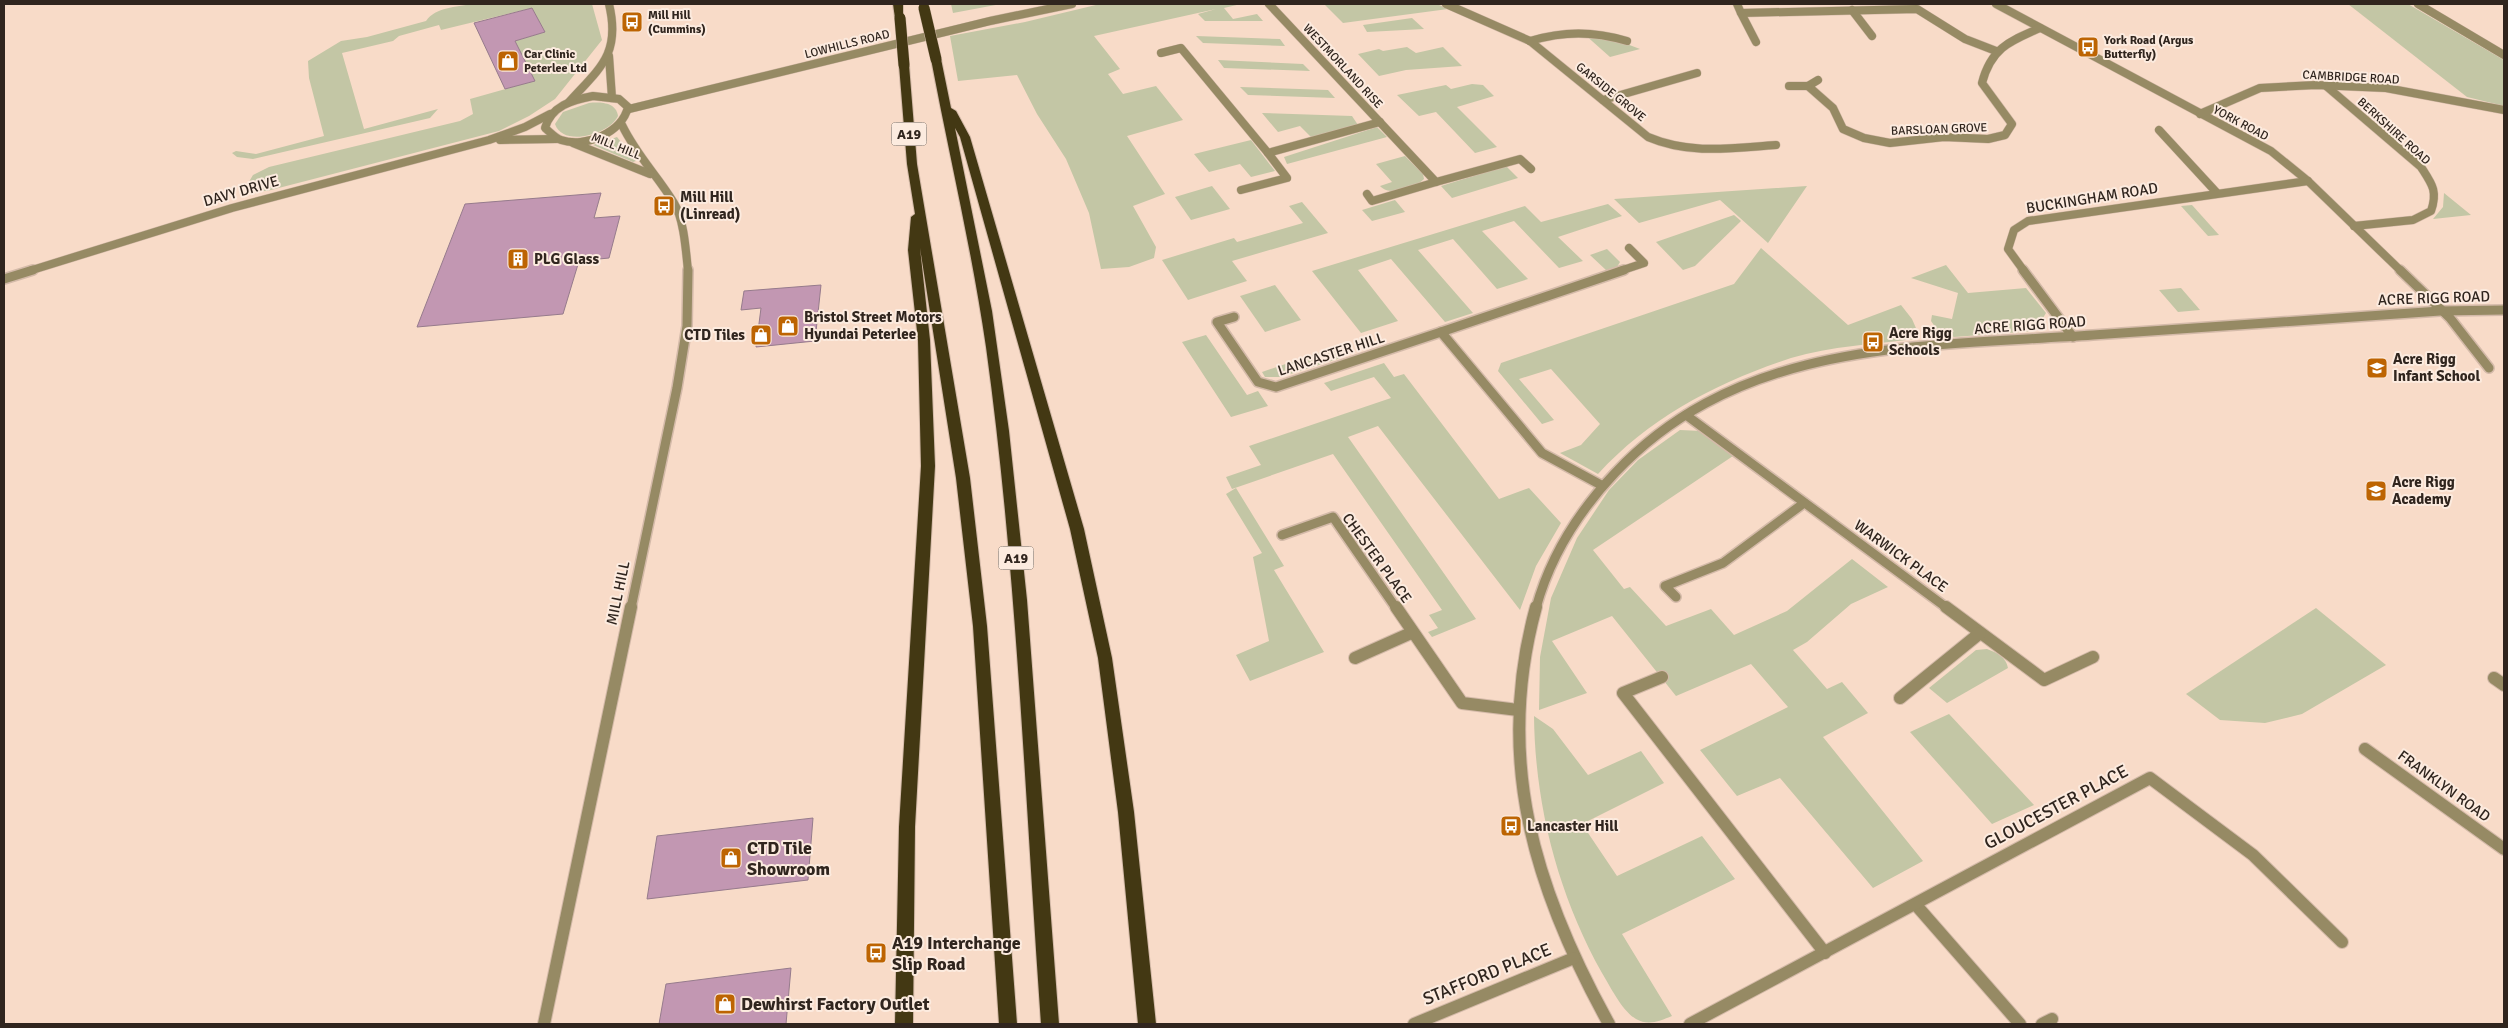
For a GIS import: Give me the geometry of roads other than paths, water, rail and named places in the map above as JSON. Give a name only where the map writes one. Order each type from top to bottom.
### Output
[{"type":"highway","name":"A19","points":[[898,4],[912,164],[963,478],[980,626],[1008,1024]]},
{"type":"highway","name":"A19","points":[[923,6],[973,234],[993,359],[1023,621],[1050,1024]]},
{"type":"highway","points":[[943,97],[965,137],[1077,529],[1101,639],[1126,812],[1148,1024]]},
{"type":"highway","points":[[904,1024],[906,827],[928,466],[924,340],[914,250],[919,202]]},
{"type":"street","points":[[609,4],[615,20],[615,36],[609,56],[612,98]]},
{"type":"street","name":"LOWHILLS ROAD","points":[[629,110],[990,21],[1072,4]]},
{"type":"street","name":"WESTMORLAND RISE","points":[[1269,4],[1436,182]]},
{"type":"street","name":"GARSIDE GROVE","points":[[1446,4],[1530,41],[1648,137],[1663,145],[1685,149],[1776,145]]},
{"type":"street","points":[[1736,4],[1756,42]]},
{"type":"street","points":[[1796,4],[1801,12]]},
{"type":"street","name":"YORK ROAD","points":[[1996,4],[2271,152],[2308,181],[2450,318],[2489,368]]},
{"type":"street","points":[[2418,4],[2504,54]]},
{"type":"street","points":[[1741,13],[1914,6],[1965,39],[1996,51],[2040,28]]},
{"type":"street","points":[[1852,10],[1872,36]]},
{"type":"street","points":[[1530,41],[1551,34],[1574,31],[1604,33],[1627,41]]},
{"type":"street","points":[[1161,53],[1181,48],[1287,178],[1241,190]]},
{"type":"street","name":"BARSLOAN GROVE","points":[[1808,86],[1833,108],[1843,128],[1864,138],[1890,142],[1944,137],[1988,139],[2005,135],[2012,124],[1982,83],[1984,72],[1996,51]]},
{"type":"street","points":[[568,102],[609,56]]},
{"type":"street","points":[[1603,100],[1643,90],[1672,78],[1698,73]]},
{"type":"street","points":[[1789,86],[1808,86],[1818,80]]},
{"type":"street","name":"CAMBRIDGE ROAD","points":[[2200,114],[2260,88],[2325,85],[2404,91],[2504,110]]},
{"type":"street","name":"BERKSHIRE ROAD","points":[[2325,85],[2420,168],[2430,180],[2436,197],[2431,210],[2413,220],[2354,226]]},
{"type":"street","points":[[568,102],[593,96],[612,98],[625,103],[629,110],[628,117],[622,125],[599,138],[570,141]]},
{"type":"street","name":"DAVY DRIVE","points":[[4,279],[232,208],[490,140],[525,127],[568,102]]},
{"type":"street","points":[[550,114],[545,128],[558,139]]},
{"type":"street","name":"WESTMORLAND RISE","points":[[1268,153],[1380,122]]},
{"type":"street","name":"MILL HILL","points":[[544,1024],[677,388],[687,326],[688,273],[685,245],[675,204],[651,174],[622,125]]},
{"type":"street","points":[[2160,130],[2216,193]]},
{"type":"street","name":"DAVY DRIVE","points":[[490,140],[558,139],[570,141]]},
{"type":"street","name":"MILL HILL","points":[[570,141],[651,174]]},
{"type":"street","points":[[1367,194],[1372,201],[1520,159],[1531,169]]},
{"type":"street","name":"BUCKINGHAM ROAD","points":[[2073,337],[2008,249],[2009,235],[2021,222],[2042,217],[2308,181]]},
{"type":"street","name":"LANCASTER HILL","points":[[1234,317],[1217,322],[1258,382],[1276,387],[1644,263],[1629,248]]},
{"type":"street","name":"ACRE RIGG ROAD","points":[[1610,1024],[1574,958],[1559,925],[1529,825],[1518,744],[1518,710],[1522,666],[1536,598],[1566,535],[1600,485],[1645,443],[1686,414],[1741,386],[1781,371],[1834,357],[1939,346],[2440,310],[2504,310]]},
{"type":"street","points":[[1441,332],[1542,453],[1600,485]]},
{"type":"street","name":"WARWICK PLACE","points":[[1686,414],[1804,504],[2044,680],[2093,657]]},
{"type":"street","points":[[1676,597],[1665,586],[1723,563],[1804,504]]},
{"type":"street","name":"CHESTER PLACE","points":[[1282,535],[1332,517],[1411,633],[1462,703],[1518,710]]},
{"type":"street","points":[[1355,658],[1411,633]]},
{"type":"street","points":[[1900,698],[1980,633]]},
{"type":"street","points":[[1662,678],[1623,693],[1825,953]]},
{"type":"street","points":[[2494,678],[2504,685]]},
{"type":"street","name":"FRANKLYN ROAD","points":[[2365,749],[2504,849]]},
{"type":"street","name":"GLOUCESTER PLACE","points":[[1690,1024],[1916,905],[2150,778],[2253,855],[2342,942]]},
{"type":"street","points":[[1916,905],[2020,1024]]},
{"type":"street","name":"STAFFORD PLACE","points":[[1414,1024],[1574,958]]},
{"type":"place","name":"Mill Hill (Cummins)","points":[[632,22]]},
{"type":"place","name":"York Road (Argus Butterfly)","points":[[2088,47]]},
{"type":"place","name":"Car Clinic Peterlee Ltd","points":[[508,61]]},
{"type":"place","name":"Mill Hill (Linread)","points":[[664,206]]},
{"type":"place","name":"PLG Glass","points":[[518,259]]},
{"type":"place","name":"Bristol Street Motors Hyundai Peterlee","points":[[788,326]]},
{"type":"place","name":"CTD Tiles","points":[[761,335]]},
{"type":"place","name":"Acre Rigg Schools","points":[[1873,342]]},
{"type":"place","name":"Acre Rigg Infant School","points":[[2377,368]]},
{"type":"place","name":"Acre Rigg Academy","points":[[2376,491]]},
{"type":"place","name":"Lancaster Hill","points":[[1511,826]]},
{"type":"place","name":"CTD Tile Showroom","points":[[731,858]]},
{"type":"place","name":"A19 Interchange Slip Road","points":[[876,953]]},
{"type":"place","name":"Dewhirst Factory Outlet","points":[[725,1004]]}]
